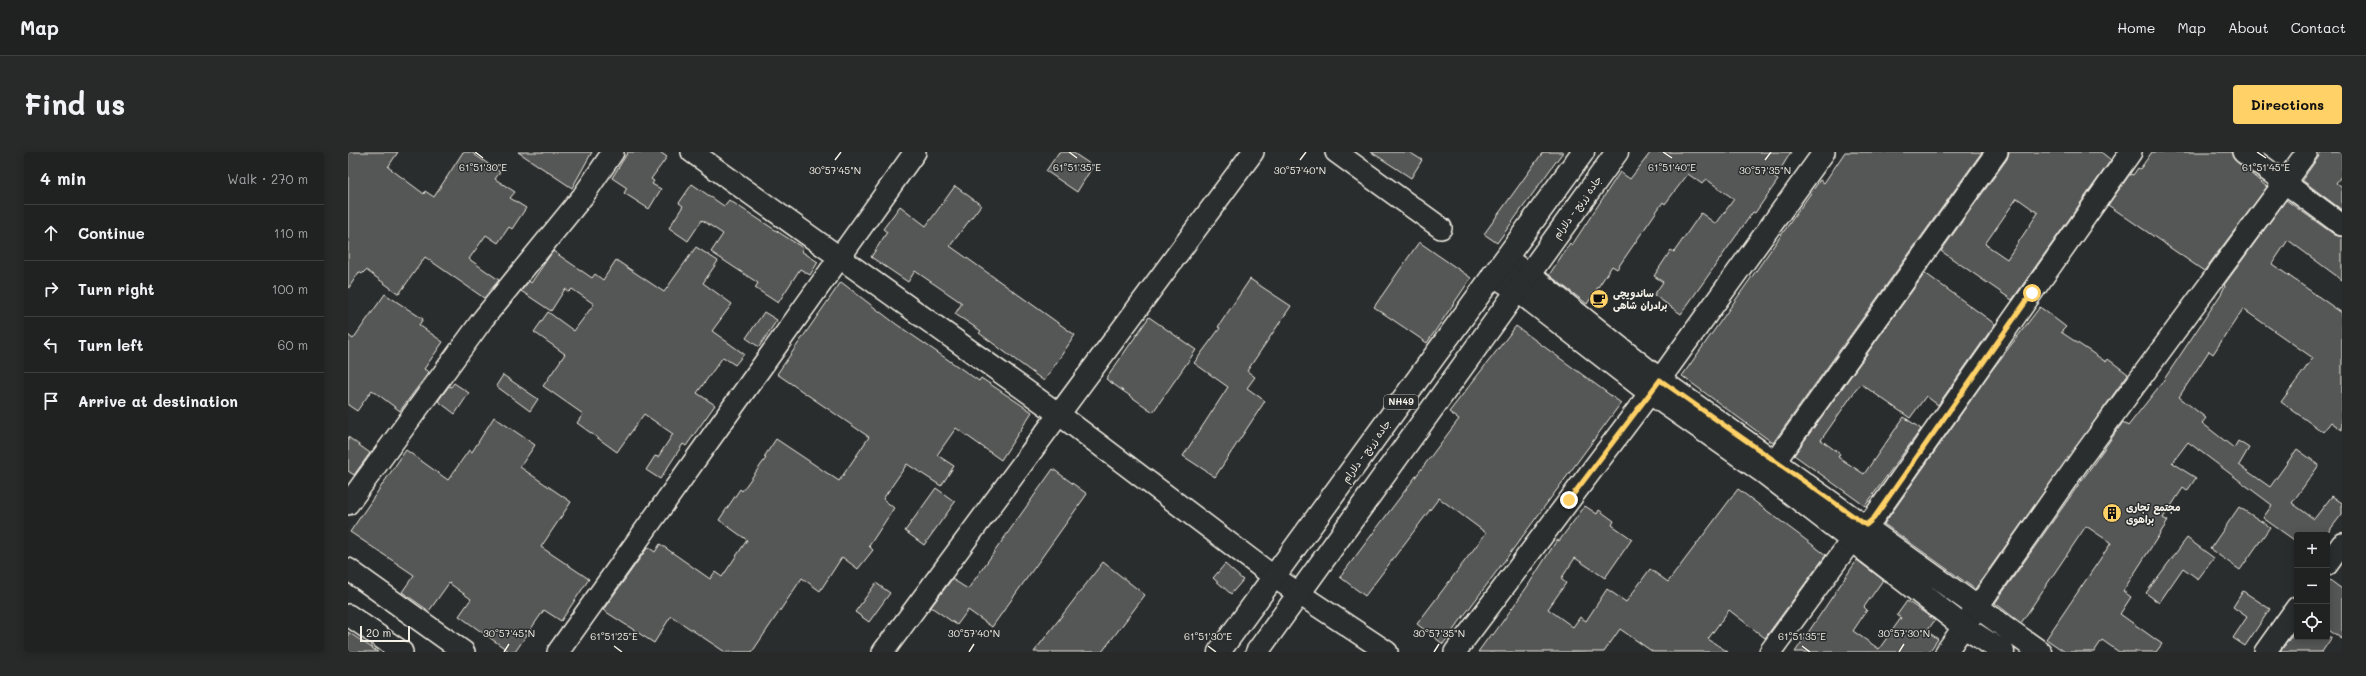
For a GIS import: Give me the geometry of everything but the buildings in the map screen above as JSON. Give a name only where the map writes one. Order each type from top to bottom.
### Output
[{"type":"main road","name":"جاده زرنج - دلارام","points":[[1219,652],[1583,152]]},
{"type":"main road","name":"جاده زرنج - دلارام","points":[[1256,652],[1617,152]]},
{"type":"main road","points":[[1499,267],[1522,282],[1655,386],[1771,467],[1858,533],[1964,627],[2003,652]]},
{"type":"main road","points":[[1858,533],[1976,606],[2040,652]]},
{"type":"street","points":[[348,504],[483,319],[583,196],[613,152]]},
{"type":"street","points":[[692,152],[1060,414],[1274,577],[1387,652]]},
{"type":"street","points":[[558,652],[915,152]]},
{"type":"street","points":[[883,652],[1253,152]]},
{"type":"street","points":[[1336,152],[1441,228]]},
{"type":"street","points":[[1455,652],[1655,386],[1824,152]]},
{"type":"street","points":[[1771,467],[1997,152]]},
{"type":"street","points":[[1770,652],[1858,533],[1874,518],[2131,152]]},
{"type":"street","points":[[2243,152],[2342,225]]},
{"type":"street","points":[[1946,652],[1964,627],[1976,606],[2307,152]]},
{"type":"street","points":[[2330,561],[2342,544]]},
{"type":"street","points":[[348,569],[464,652]]},
{"type":"street","points":[[2265,652],[2294,611]]},
{"type":"street","points":[[348,615],[402,652]]},
{"type":"place","name":"ساندویچی برادران شاهی","points":[[1599,299]]},
{"type":"place","name":"مجتمع تجاری براهوی","points":[[2112,513]]},
{"type":"route","points":[[1569,500],[1660,380],[1866,525],[1874,518],[1968,382],[2032,293]]}]
